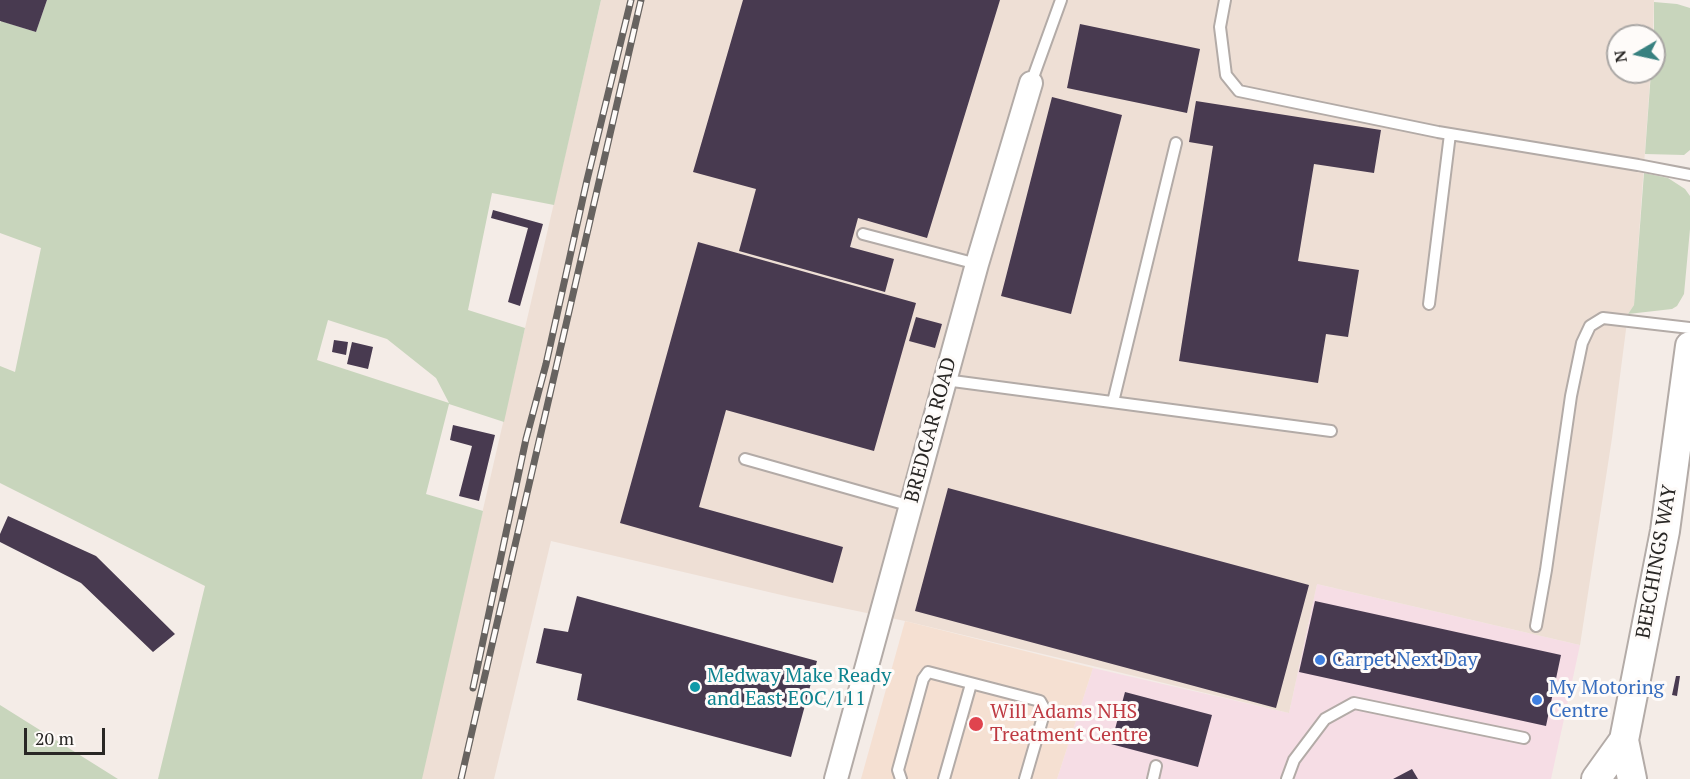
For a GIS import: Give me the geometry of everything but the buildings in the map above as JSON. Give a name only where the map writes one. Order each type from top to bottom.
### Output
[{"type":"street","name":"BREDGAR ROAD","points":[[837,779],[977,264],[1031,83]]},
{"type":"street","name":"BEECHINGS WAY","points":[[1632,779],[1624,740],[1665,531],[1690,346]]},
{"type":"street","name":"BEECHINGS WAY","points":[[1596,779],[1624,740]]},
{"type":"lane","points":[[1031,83],[1061,0]]},
{"type":"lane","points":[[1226,0],[1220,27],[1226,75],[1239,92],[1450,134],[1690,175]]},
{"type":"lane","points":[[1429,303],[1450,134]]},
{"type":"lane","points":[[1113,402],[1176,143]]},
{"type":"lane","points":[[862,234],[977,264]]},
{"type":"lane","points":[[1536,626],[1571,396],[1582,343],[1590,326],[1603,318],[1690,328]]},
{"type":"lane","points":[[945,380],[1331,431]]},
{"type":"lane","points":[[745,459],[911,506]]},
{"type":"lane","points":[[901,779],[898,770],[923,679],[928,672],[1040,701],[1045,710],[1025,779]]},
{"type":"lane","points":[[944,779],[971,684]]},
{"type":"lane","points":[[1287,779],[1294,760],[1324,719],[1354,703],[1524,738]]},
{"type":"lane","points":[[1153,779],[1156,766]]},
{"type":"shaded area","points":[[601,0],[1654,0],[1653,24],[1606,24],[1606,84],[1650,84],[1634,305],[1628,314],[1612,438],[1580,645],[1317,584],[1289,713],[905,621],[790,597],[551,541],[494,779],[415,779],[430,738]]},
{"type":"shaded area","points":[[1317,584],[1580,645],[1551,779],[1057,779],[1093,668],[1289,713]]},
{"type":"shaded area","name":"Will Adams NHS Treatment Centre","points":[[905,621],[1093,668],[1057,779],[861,779]]},
{"type":"green space","points":[[47,0],[601,0],[554,205],[492,193],[468,310],[525,328],[504,422],[449,404],[426,494],[483,511],[422,779],[158,779],[205,586],[0,483],[0,366],[15,372],[41,248],[0,233],[0,23],[1,21],[36,32]],"holes":[[[328,320],[387,339],[436,378],[449,403],[317,360]]]},
{"type":"green space","points":[[1654,2],[1677,4],[1690,8],[1690,150],[1684,155],[1645,154],[1650,84],[1666,84],[1666,24],[1654,24]]},
{"type":"green space","points":[[1644,173],[1668,178],[1685,189],[1690,196],[1690,229],[1684,294],[1677,306],[1672,309],[1628,314],[1634,305]]},
{"type":"green space","points":[[0,705],[118,779],[0,779]]},
{"type":"railway","points":[[473,688],[526,439],[546,364],[587,180],[631,0]]},
{"type":"railway","points":[[461,779],[641,0]]},
{"type":"place","name":"Carpet Next Day","points":[[1320,660]]},
{"type":"place","name":"Medway Make Ready and East EOC/111","points":[[695,687]]},
{"type":"place","name":"My Motoring Centre","points":[[1537,700]]},
{"type":"place","name":"Will Adams NHS Treatment Centre","points":[[976,724]]}]
